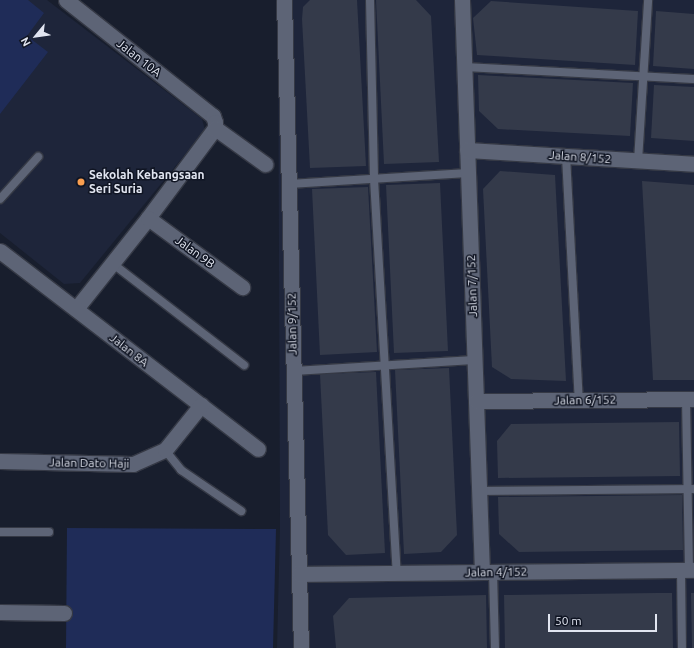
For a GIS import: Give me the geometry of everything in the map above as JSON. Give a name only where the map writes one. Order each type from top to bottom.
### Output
[{"type":"street","name":"Jalan 10A","points":[[66,0],[265,164]]},
{"type":"street","name":"Jalan 9/152","points":[[284,0],[300,648]]},
{"type":"street","name":"Jalan 7/152","points":[[462,0],[479,491],[488,572]]},
{"type":"street","points":[[76,309],[148,218],[214,122]]},
{"type":"street","name":"Jalan 8/152","points":[[467,150],[694,164]]},
{"type":"street","name":"Jalan 9B","points":[[148,218],[242,287]]},
{"type":"street","name":"Jalan 8A","points":[[0,251],[258,450]]},
{"type":"street","name":"Jalan 6/152","points":[[476,401],[690,399]]},
{"type":"street","name":"Jalan Dato Haji","points":[[0,461],[133,464],[165,450],[201,406]]},
{"type":"street","name":"Jalan 4/152","points":[[299,574],[688,570]]},
{"type":"street","points":[[0,612],[64,613]]},
{"type":"lane","points":[[370,0],[374,179],[397,573]]},
{"type":"lane","points":[[638,161],[648,0]]},
{"type":"lane","points":[[464,67],[644,75],[694,79]]},
{"type":"lane","points":[[566,156],[578,400]]},
{"type":"lane","points":[[0,199],[38,157]]},
{"type":"lane","points":[[289,184],[468,173]]},
{"type":"lane","points":[[112,263],[244,365]]},
{"type":"lane","points":[[294,371],[474,360]]},
{"type":"lane","points":[[682,648],[688,570],[691,489],[690,399]]},
{"type":"lane","points":[[165,450],[181,470],[241,511]]},
{"type":"lane","points":[[479,491],[691,489]]},
{"type":"lane","points":[[0,532],[49,532]]},
{"type":"lane","points":[[488,572],[495,648]]},
{"type":"shaded area","name":"Sekolah Kebangsaan Seri Suria","points":[[0,0],[47,0],[202,119],[205,130],[80,283],[64,284],[0,233]]},
{"type":"shaded area","points":[[0,0],[28,0],[44,13],[27,36],[48,52],[0,114]]},
{"type":"shaded area","points":[[278,0],[694,0],[694,648],[277,648],[280,526]]},
{"type":"shaded area","points":[[67,528],[276,529],[273,648],[66,648]]},
{"type":"building","points":[[310,0],[357,0],[366,166],[310,168],[302,19],[303,7]]},
{"type":"building","points":[[376,0],[416,0],[431,16],[439,162],[384,164]]},
{"type":"building","points":[[491,1],[638,11],[635,65],[477,55],[473,18]]},
{"type":"building","points":[[656,11],[694,14],[694,69],[653,66]]},
{"type":"building","points":[[478,75],[633,83],[630,136],[498,129],[479,111]]},
{"type":"building","points":[[654,85],[694,87],[694,141],[651,138]]},
{"type":"building","points":[[500,171],[555,175],[566,381],[511,379],[492,367],[483,189]]},
{"type":"building","points":[[642,181],[694,185],[694,380],[653,380]]},
{"type":"building","points":[[440,183],[448,351],[394,353],[386,185]]},
{"type":"building","points":[[368,187],[377,352],[320,355],[312,189]]},
{"type":"building","points":[[449,368],[457,535],[441,552],[404,554],[395,370]]},
{"type":"building","points":[[376,372],[385,553],[346,555],[328,535],[320,374]]},
{"type":"building","points":[[679,422],[680,476],[498,478],[497,441],[511,424]]},
{"type":"building","points":[[682,495],[683,550],[519,552],[499,534],[498,497]]},
{"type":"building","points":[[672,593],[673,648],[505,648],[504,595]]},
{"type":"building","points":[[691,593],[694,593],[694,648],[692,648]]},
{"type":"building","points":[[486,595],[487,648],[336,648],[333,616],[349,598]]},
{"type":"place","name":"Sekolah Kebangsaan Seri Suria","points":[[81,182]]}]
